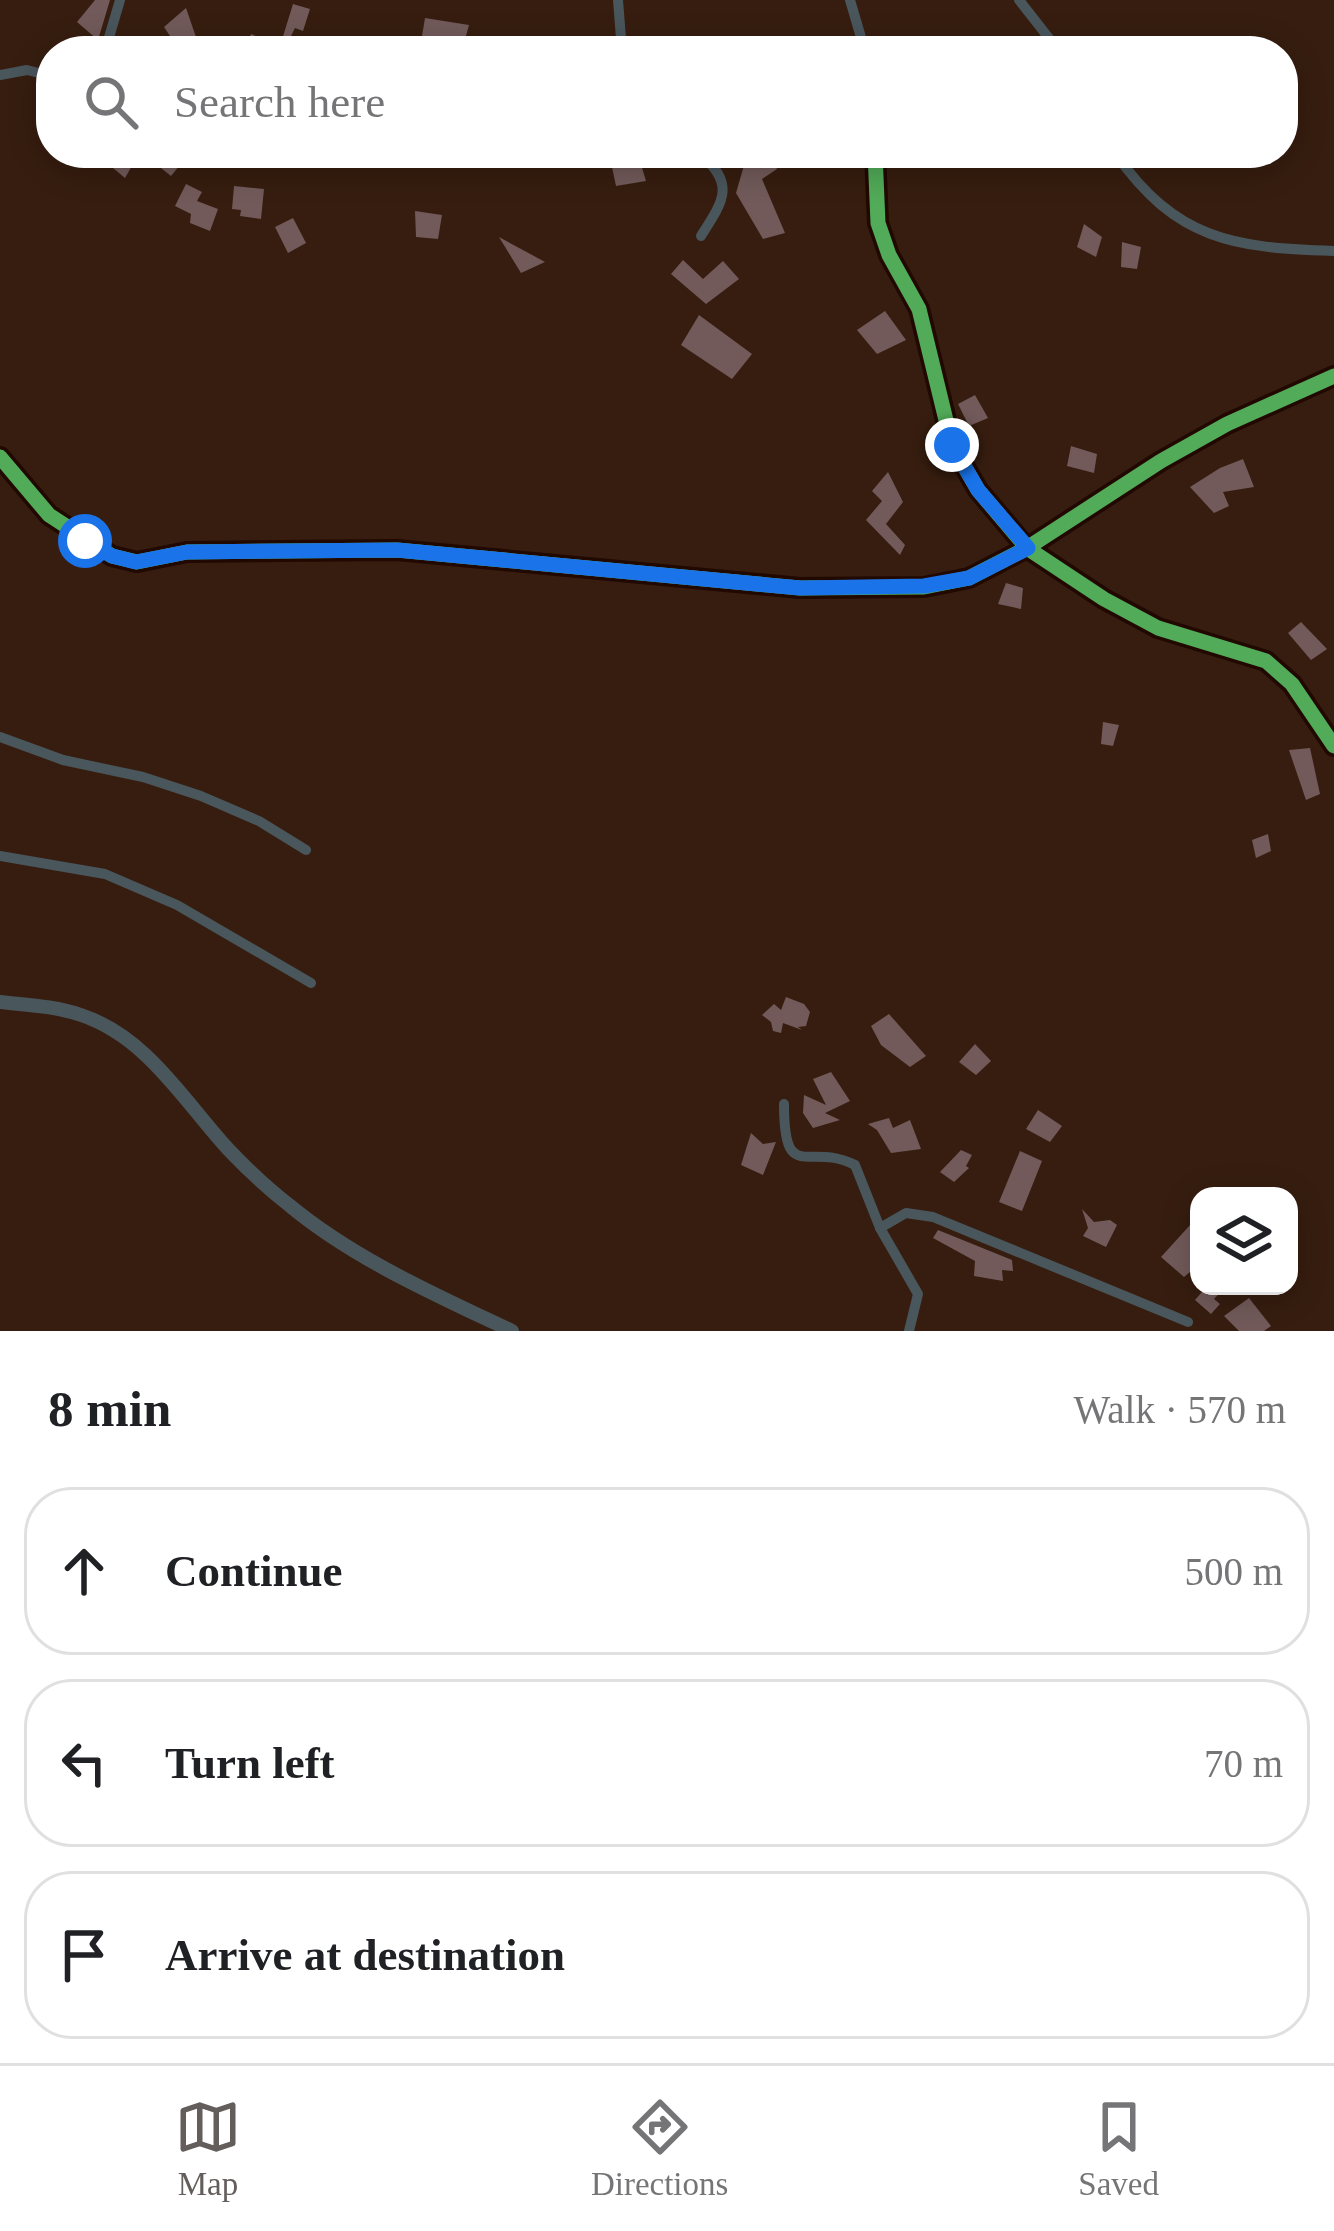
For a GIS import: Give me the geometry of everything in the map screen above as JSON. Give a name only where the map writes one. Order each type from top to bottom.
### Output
[{"type":"street","points":[[110,36],[121,0]]},
{"type":"street","points":[[618,0],[621,36]]},
{"type":"street","points":[[850,0],[861,36]]},
{"type":"street","points":[[1019,0],[1047,36]]},
{"type":"street","points":[[0,75],[36,72]]},
{"type":"street","points":[[701,236],[721,205],[724,184],[717,168]]},
{"type":"street","points":[[876,168],[878,223],[889,255],[919,310],[952,445],[978,490],[1028,548],[1105,599],[1158,628],[1266,661],[1292,685],[1334,746]]},
{"type":"street","points":[[1126,168],[1187,226],[1232,242],[1334,251]]},
{"type":"street","points":[[0,457],[49,515],[112,556],[136,562],[187,552],[397,550],[800,588],[924,586],[969,578],[1028,548],[1226,424],[1334,376]]},
{"type":"street","points":[[0,737],[62,760],[201,796],[260,821],[306,850]]},
{"type":"street","points":[[0,856],[105,874],[177,905],[310,983]]},
{"type":"street","points":[[0,1002],[45,1006],[110,1028],[140,1049],[227,1147],[294,1210],[359,1253],[512,1331]]},
{"type":"street","points":[[784,1104],[784,1142],[792,1153],[844,1159],[855,1165],[880,1228],[918,1294],[909,1331]]},
{"type":"street","points":[[880,1228],[906,1213],[933,1217],[1188,1322]]},
{"type":"building","points":[[95,0],[110,0],[99,36],[77,22]]},
{"type":"building","points":[[293,4],[310,9],[303,31],[295,28],[291,36],[283,36]]},
{"type":"building","points":[[186,8],[196,36],[170,36],[164,27]]},
{"type":"building","points":[[425,18],[469,25],[466,36],[422,36]]},
{"type":"building","points":[[612,168],[642,168],[646,181],[616,186]]},
{"type":"building","points":[[743,168],[777,168],[762,179],[785,233],[763,239],[736,193]]},
{"type":"building","points":[[186,184],[202,192],[197,201],[218,209],[210,231],[190,223],[191,214],[175,206]]},
{"type":"building","points":[[234,186],[264,189],[261,219],[240,216],[241,210],[232,209]]},
{"type":"building","points":[[415,211],[442,215],[438,239],[416,237]]},
{"type":"building","points":[[293,218],[306,243],[288,253],[275,227]]},
{"type":"building","points":[[1084,224],[1102,237],[1096,257],[1077,247]]},
{"type":"building","points":[[499,237],[545,262],[521,273]]},
{"type":"building","points":[[1122,242],[1141,247],[1137,269],[1121,267]]},
{"type":"building","points":[[683,260],[703,279],[723,261],[739,279],[706,304],[671,274]]},
{"type":"building","points":[[885,311],[906,340],[877,354],[857,330]]},
{"type":"building","points":[[699,315],[752,354],[732,379],[681,345]]},
{"type":"building","points":[[975,395],[988,418],[969,426],[958,404]]},
{"type":"building","points":[[1071,446],[1097,454],[1094,473],[1067,466]]},
{"type":"building","points":[[1243,459],[1254,487],[1223,492],[1229,506],[1214,513],[1190,487]]},
{"type":"building","points":[[888,472],[903,502],[886,524],[905,545],[900,555],[866,520],[882,501],[872,491]]},
{"type":"building","points":[[1006,583],[1023,588],[1021,609],[998,604]]},
{"type":"building","points":[[1301,622],[1327,649],[1311,660],[1288,633]]},
{"type":"building","points":[[1103,722],[1119,725],[1113,746],[1101,744]]},
{"type":"building","points":[[1310,748],[1320,794],[1306,800],[1289,750]]},
{"type":"building","points":[[1268,834],[1271,851],[1256,858],[1252,840]]},
{"type":"building","points":[[786,997],[804,1004],[810,1012],[806,1026],[798,1027],[802,1030],[783,1023],[781,1033],[773,1031],[762,1015],[774,1004],[781,1010]]},
{"type":"building","points":[[889,1014],[926,1056],[910,1067],[881,1045],[871,1026]]},
{"type":"building","points":[[975,1044],[991,1061],[976,1075],[959,1062]]},
{"type":"building","points":[[831,1072],[850,1101],[825,1113],[840,1120],[813,1128],[803,1113],[804,1095],[826,1105],[813,1079]]},
{"type":"building","points":[[1038,1110],[1062,1126],[1050,1142],[1026,1129]]},
{"type":"building","points":[[889,1118],[893,1128],[910,1120],[921,1149],[891,1153],[868,1124]]},
{"type":"building","points":[[751,1133],[763,1144],[776,1142],[763,1175],[741,1165]]},
{"type":"building","points":[[961,1150],[972,1155],[969,1168],[954,1182],[940,1172]]},
{"type":"building","points":[[1020,1151],[1042,1161],[1022,1211],[999,1202]]},
{"type":"building","points":[[1082,1209],[1094,1222],[1110,1220],[1117,1225],[1106,1247],[1083,1236],[1088,1228]]},
{"type":"building","points":[[1190,1225],[1190,1272],[1184,1277],[1161,1257]]},
{"type":"building","points":[[938,1230],[1012,1260],[1013,1271],[1002,1270],[1003,1281],[974,1276],[975,1261],[933,1238]]},
{"type":"building","points":[[1199,1295],[1218,1295],[1214,1299],[1220,1304],[1211,1314],[1195,1300]]},
{"type":"building","points":[[1249,1298],[1271,1326],[1264,1331],[1239,1331],[1224,1316]]},
{"type":"cycle path","points":[[876,168],[878,223],[889,255],[919,309],[952,445],[978,490],[1027,548],[1104,599],[1158,628],[1266,661],[1292,684],[1334,746]]},
{"type":"cycle path","points":[[0,457],[49,515],[112,556],[137,562],[187,552],[397,550],[800,588],[924,587],[969,578],[1027,548],[1227,424],[1334,376]]},
{"type":"route","points":[[85,541],[136,562],[187,552],[397,550],[800,588],[924,586],[969,578],[1028,548],[978,490],[952,445]]}]
